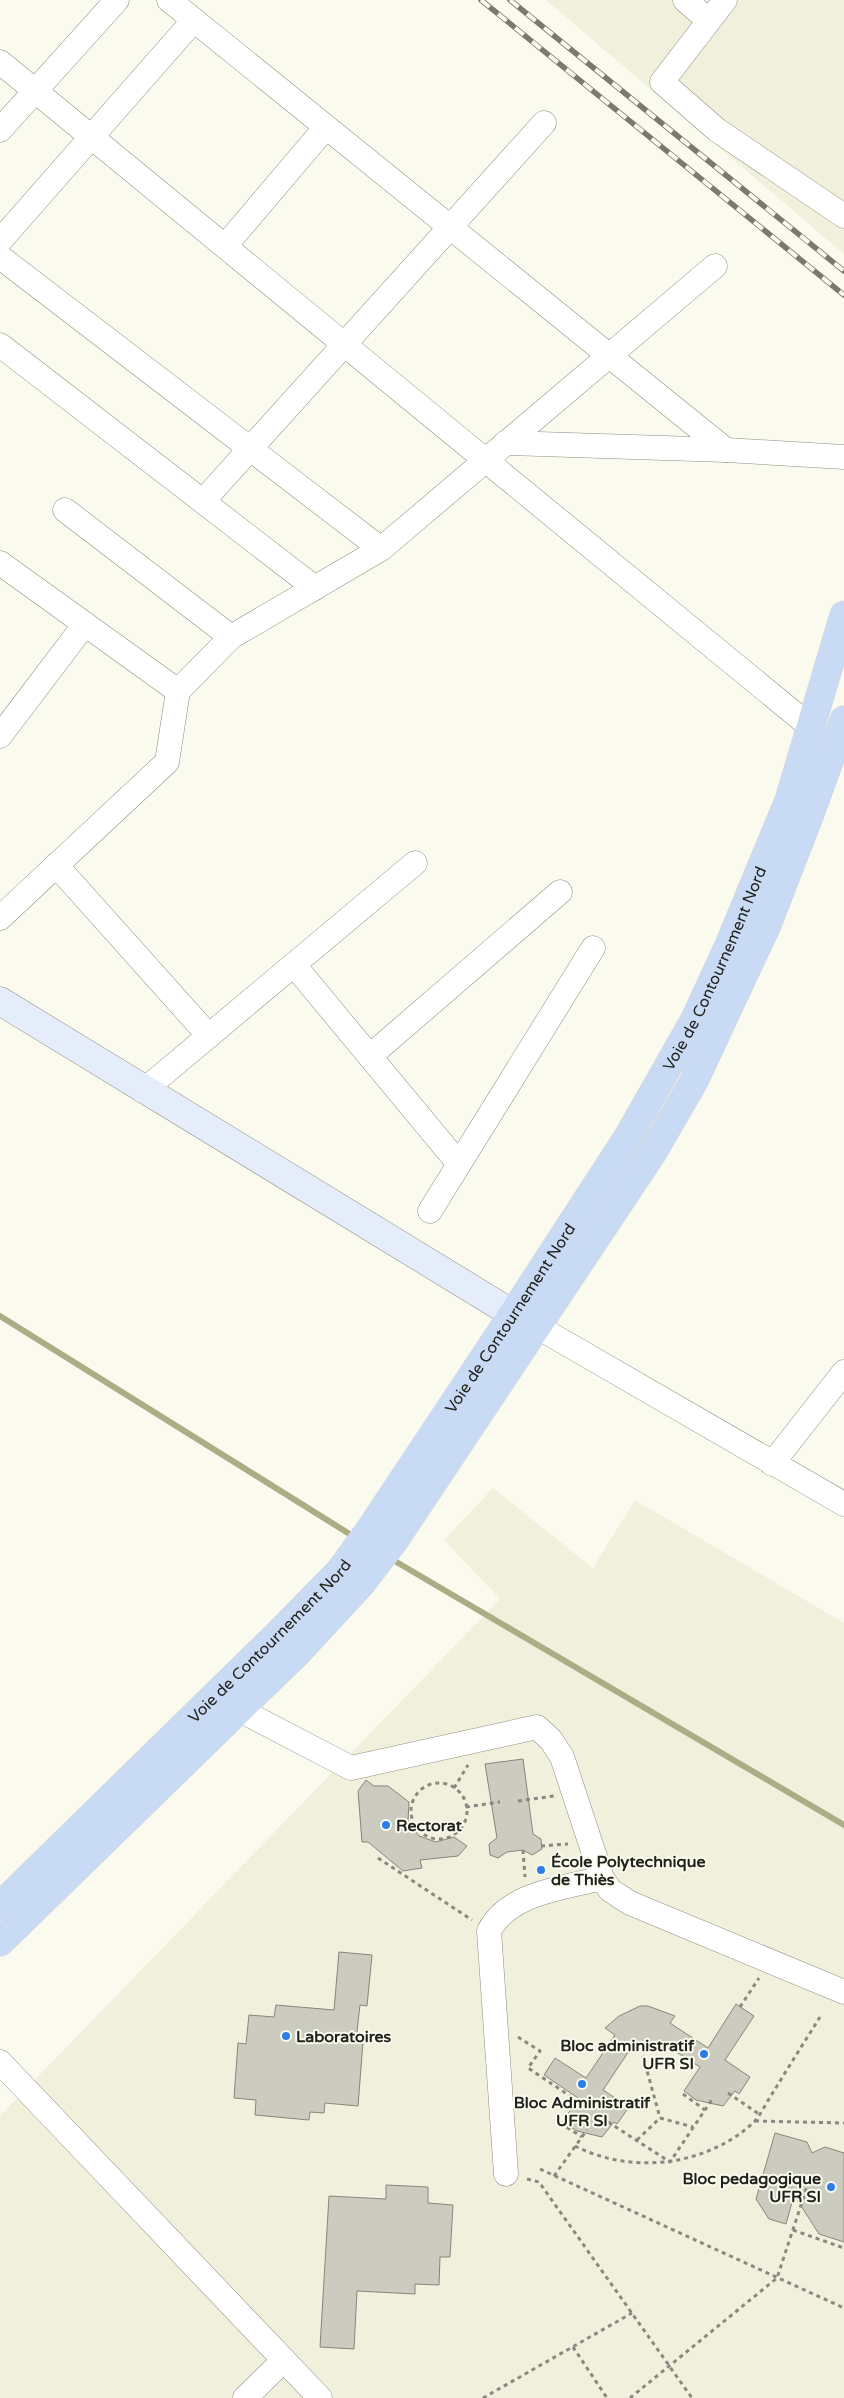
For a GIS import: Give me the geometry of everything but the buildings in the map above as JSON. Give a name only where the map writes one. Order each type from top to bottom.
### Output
[{"type":"main road","name":"Voie de Contournement Nord","points":[[0,1906],[227,1701],[298,1652],[382,1535],[524,1320],[695,1019],[733,936],[789,800],[812,728],[844,615]]},
{"type":"main road","name":"Voie de Contournement Nord","points":[[524,1320],[653,1152],[694,1081],[767,925],[844,720]]},
{"type":"main road","name":"Voie de Contournement Nord","points":[[0,1942],[227,1701]]},
{"type":"street","points":[[0,130],[116,0]]},
{"type":"street","points":[[169,0],[726,450]]},
{"type":"street","points":[[685,0],[708,20]]},
{"type":"street","points":[[726,0],[708,20],[662,82],[717,130],[844,216]]},
{"type":"street","points":[[0,241],[194,20]]},
{"type":"street","points":[[0,62],[812,728]]},
{"type":"street","points":[[203,502],[544,123]]},
{"type":"street","points":[[225,246],[326,127]]},
{"type":"street","points":[[0,257],[381,548]]},
{"type":"street","points":[[0,918],[167,762],[178,691],[231,637],[381,548],[715,266]]},
{"type":"street","points":[[0,345],[315,588]]},
{"type":"street","points":[[505,443],[726,450],[844,457]]},
{"type":"street","points":[[65,510],[231,637]]},
{"type":"street","points":[[0,563],[178,691]]},
{"type":"street","points":[[0,736],[85,624]]},
{"type":"street","points":[[143,1091],[415,863]]},
{"type":"street","points":[[56,866],[209,1036]]},
{"type":"street","points":[[370,1056],[560,892]]},
{"type":"street","points":[[430,1211],[593,948]]},
{"type":"street","points":[[294,965],[459,1164]]},
{"type":"street","points":[[0,1001],[143,1091],[524,1320],[844,1504]]},
{"type":"street","points":[[772,1464],[844,1372]]},
{"type":"street","points":[[227,1701],[352,1768],[537,1727],[552,1740],[562,1757],[602,1878],[610,1890],[630,1903],[844,1992]]},
{"type":"street","points":[[506,2174],[489,1931],[493,1923],[505,1910],[519,1901],[602,1878]]},
{"type":"street","points":[[0,2062],[320,2398]]},
{"type":"street","points":[[244,2398],[284,2360]]},
{"type":"path","points":[[447,1784],[454,1788],[461,1794],[466,1807],[465,1819],[461,1827],[448,1837],[431,1838],[417,1828],[413,1820],[412,1803],[416,1795],[430,1785],[447,1784]]},
{"type":"path","points":[[518,1801],[574,1794]]},
{"type":"path","points":[[466,1807],[500,1802]]},
{"type":"path","points":[[378,1858],[489,1931]]},
{"type":"path","points":[[740,2007],[770,1960]]},
{"type":"path","points":[[575,2146],[592,2155],[658,2164],[691,2158],[730,2141],[754,2121],[820,2016]]},
{"type":"path","points":[[494,2022],[540,2051],[528,2068],[570,2096]]},
{"type":"path","points":[[643,2056],[660,2118]]},
{"type":"path","points":[[728,2093],[759,2114]]},
{"type":"path","points":[[683,2094],[705,2110]]},
{"type":"path","points":[[670,2162],[713,2098]]},
{"type":"path","points":[[660,2118],[693,2127]]},
{"type":"path","points":[[637,2140],[660,2118]]},
{"type":"path","points":[[754,2121],[844,2123]]},
{"type":"path","points":[[608,2122],[670,2162]]},
{"type":"path","points":[[560,2123],[582,2137]]},
{"type":"path","points":[[554,2176],[587,2130]]},
{"type":"path","points":[[540,2169],[844,2308]]},
{"type":"path","points":[[506,2174],[539,2182],[692,2398]]},
{"type":"path","points":[[630,2398],[778,2278],[810,2181]]},
{"type":"path","points":[[793,2230],[844,2248]]},
{"type":"path","points":[[483,2398],[632,2313]]},
{"type":"path","points":[[573,2347],[607,2398]]},
{"type":"shaded area","points":[[546,0],[844,0],[844,254]]},
{"type":"shaded area","name":"École Polytechnique de Thiès","points":[[493,1488],[593,1568],[635,1500],[844,1623],[844,2398],[0,2398],[0,2116],[500,1599],[444,1540]]},
{"type":"waterway","points":[[0,1316],[356,1538]]},
{"type":"waterway","points":[[388,1557],[844,1825]]},
{"type":"railway","points":[[481,0],[844,295]]},
{"type":"railway","points":[[510,0],[844,271]]},
{"type":"place","name":"Rectorat","points":[[386,1825]]},
{"type":"place","name":"École Polytechnique de Thiès","points":[[541,1870]]},
{"type":"place","name":"Laboratoires","points":[[286,2036]]},
{"type":"place","name":"Bloc administratif UFR SI","points":[[704,2054]]},
{"type":"place","name":"Bloc Administratif UFR SI","points":[[582,2084]]},
{"type":"place","name":"Bloc pedagogique UFR SI","points":[[831,2187]]}]
